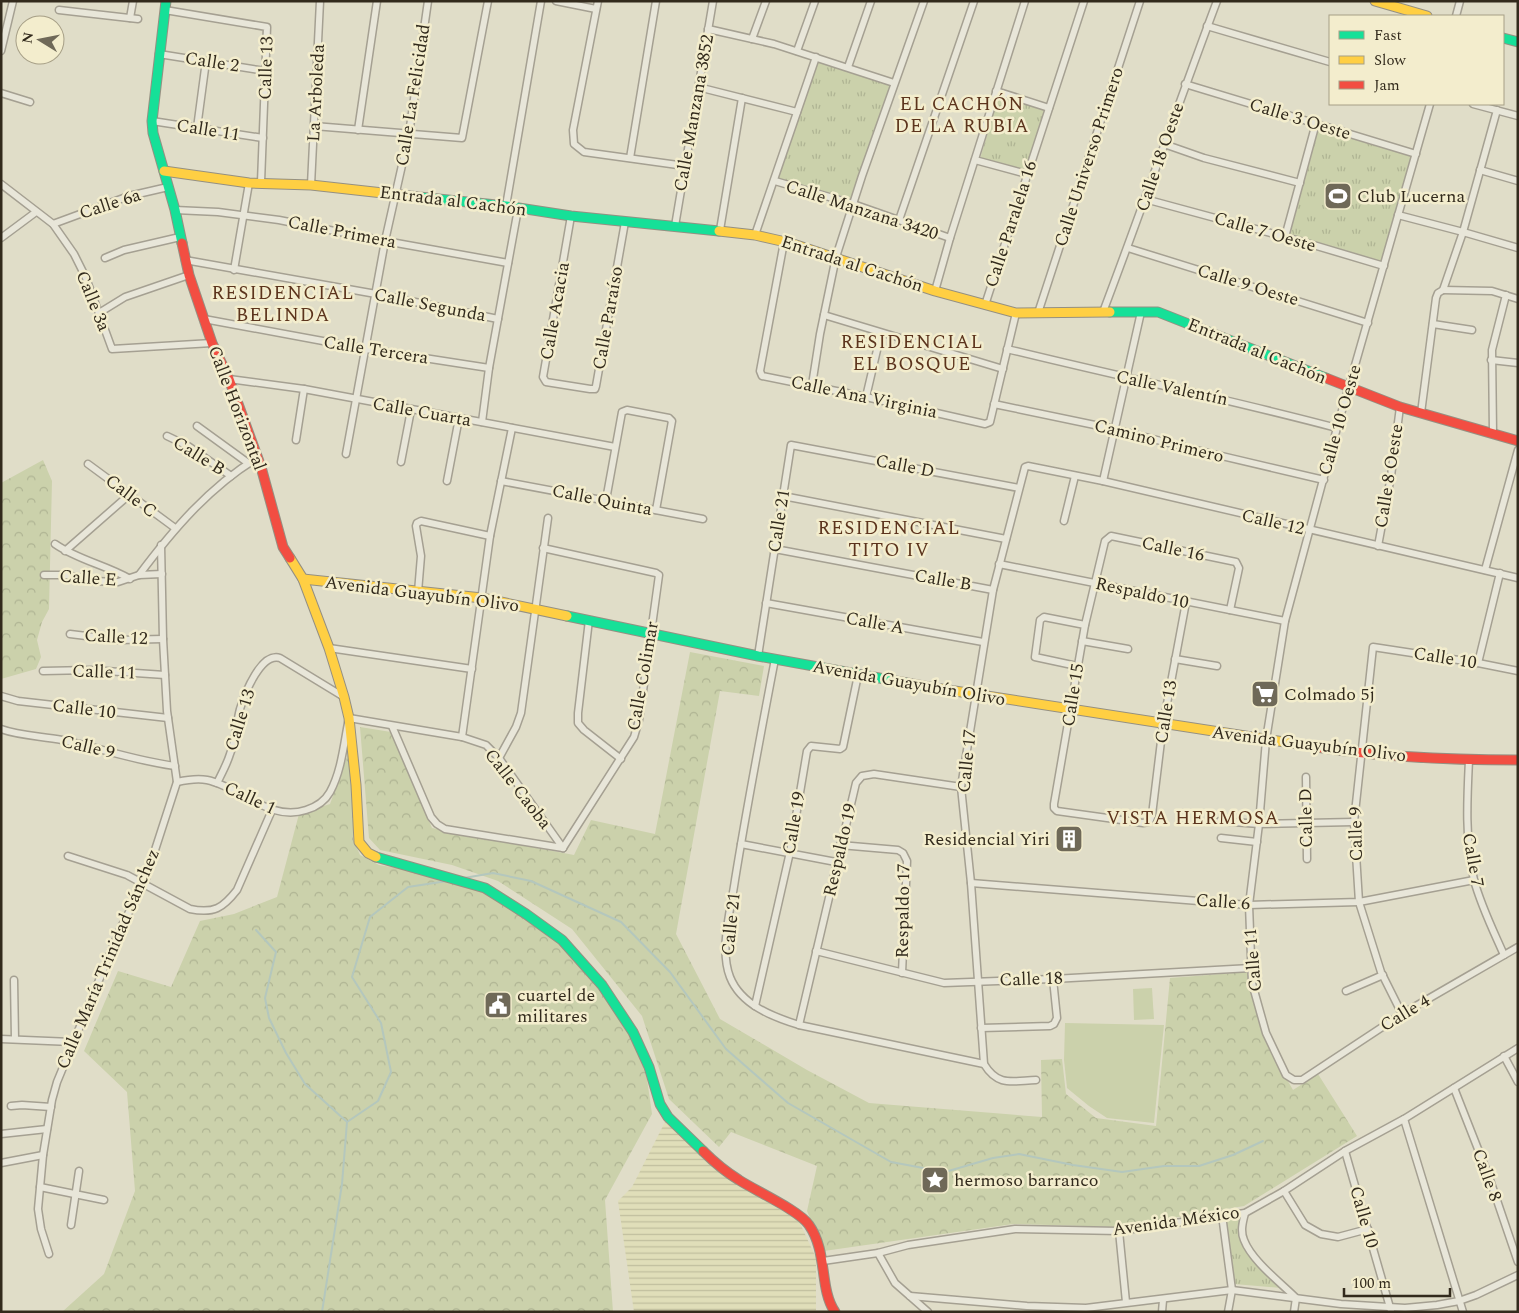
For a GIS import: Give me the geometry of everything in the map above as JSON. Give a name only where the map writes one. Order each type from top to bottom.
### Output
[{"type":"main road","points":[[1375,1],[1424,15]]},
{"type":"main road","name":"Calle Horizontal","points":[[165,5],[152,121],[153,133],[175,210],[189,275],[212,343],[229,378],[257,458],[282,547],[303,579],[329,648],[344,697],[349,718],[356,785],[359,842],[368,853],[382,859],[485,888],[562,940],[602,985],[633,1032],[649,1067],[660,1104],[668,1117],[708,1156],[736,1179],[804,1218],[812,1228],[818,1240],[829,1303],[836,1312]]},
{"type":"main road","points":[[1504,38],[1518,42]]},
{"type":"main road","name":"Entrada al Cachón","points":[[164,171],[249,183],[311,185],[506,206],[571,216],[755,235],[836,257],[935,291],[1016,313],[1158,312],[1400,407],[1518,440]]},
{"type":"main road","name":"Avenida Guayubín Olivo","points":[[303,579],[482,598],[858,675],[1163,725],[1360,754],[1469,760],[1518,760]]},
{"type":"street","points":[[1,51],[13,1]]},
{"type":"street","points":[[130,18],[133,1]]},
{"type":"street","name":"La Arboleda","points":[[311,185],[320,1]]},
{"type":"street","points":[[358,130],[376,1]]},
{"type":"street","name":"Calle La Felicidad","points":[[346,454],[385,241],[409,134],[428,1]]},
{"type":"street","points":[[314,126],[462,138],[488,1]]},
{"type":"street","points":[[506,206],[541,1]]},
{"type":"street","points":[[556,1],[596,9]]},
{"type":"street","points":[[598,1],[573,130],[574,144],[584,152],[685,166]]},
{"type":"street","points":[[630,158],[656,1]]},
{"type":"street","name":"Calle Manzana 3852","points":[[675,226],[713,1]]},
{"type":"street","points":[[752,39],[766,1]]},
{"type":"street","points":[[797,51],[815,1]]},
{"type":"street","points":[[848,67],[871,1]]},
{"type":"street","points":[[812,385],[836,257],[852,204],[924,1]]},
{"type":"street","points":[[899,220],[974,1]]},
{"type":"street","points":[[935,291],[1025,1]]},
{"type":"street","name":"Calle Paralela 16","points":[[985,305],[1084,1]]},
{"type":"street","name":"Calle Universo Primero","points":[[1038,313],[1140,1]]},
{"type":"street","name":"Calle 18 Oeste","points":[[1103,312],[1128,248],[1216,1]]},
{"type":"street","points":[[1456,15],[1460,1]]},
{"type":"street","name":"Calle 13","points":[[165,5],[267,27],[261,182]]},
{"type":"street","points":[[59,10],[138,20]]},
{"type":"street","points":[[1207,26],[1329,62]]},
{"type":"street","points":[[708,29],[797,51],[894,83]]},
{"type":"street","name":"Calle 2","points":[[160,54],[265,71]]},
{"type":"street","points":[[755,235],[816,57]]},
{"type":"street","points":[[197,128],[206,61]]},
{"type":"street","name":"Calle 3 Oeste","points":[[1185,84],[1416,154]]},
{"type":"street","points":[[698,87],[797,112]]},
{"type":"street","points":[[996,91],[1049,108]]},
{"type":"street","points":[[1,93],[30,102]]},
{"type":"street","points":[[720,230],[742,98]]},
{"type":"street","name":"Calle 10 Oeste","points":[[1266,740],[1285,621],[1349,387],[1430,105]]},
{"type":"street","points":[[1478,105],[1518,116]]},
{"type":"street","name":"Calle 8 Oeste","points":[[1422,413],[1436,298],[1438,293],[1443,290],[1463,232],[1497,110]]},
{"type":"street","name":"Calle 11","points":[[152,121],[263,138]]},
{"type":"street","points":[[1285,237],[1316,123]]},
{"type":"street","points":[[1164,144],[1204,158],[1300,183]]},
{"type":"street","points":[[976,160],[1027,174]]},
{"type":"street","points":[[1480,170],[1518,181]]},
{"type":"street","name":"Calle Manzana 3420","points":[[774,181],[852,204],[950,238]]},
{"type":"street","points":[[234,270],[249,183]]},
{"type":"street","name":"Calle 3a","points":[[1,184],[53,224],[74,254],[86,278],[112,350],[212,343]]},
{"type":"street","name":"Calle 6a","points":[[53,224],[129,196],[168,187]]},
{"type":"street","name":"Calle 7 Oeste","points":[[1145,199],[1384,266]]},
{"type":"street","points":[[482,422],[489,368],[518,209]]},
{"type":"street","name":"Calle Primera","points":[[175,210],[218,212],[278,220],[508,263]]},
{"type":"street","points":[[1,238],[36,212]]},
{"type":"street","points":[[1398,215],[1518,248]]},
{"type":"street","name":"Calle Acacia","points":[[570,386],[546,382],[543,377],[571,216]]},
{"type":"street","name":"Calle Paraíso","points":[[570,386],[595,389],[625,222]]},
{"type":"street","points":[[106,258],[124,250],[180,237]]},
{"type":"street","name":"Calle Ana Virginia","points":[[784,242],[760,373],[762,376],[812,385],[986,424],[990,422],[1016,313]]},
{"type":"street","name":"Calle 9 Oeste","points":[[1128,248],[1368,323]]},
{"type":"street","name":"Calle Segunda","points":[[185,260],[376,294],[498,319]]},
{"type":"street","points":[[99,313],[124,297],[189,275]]},
{"type":"street","points":[[1443,290],[1492,292],[1518,300]]},
{"type":"street","points":[[1493,433],[1491,360],[1506,295]]},
{"type":"street","points":[[1103,481],[1141,312]]},
{"type":"street","points":[[824,315],[1002,368]]},
{"type":"street","name":"Calle Tercera","points":[[204,319],[366,349],[489,368]]},
{"type":"street","points":[[1433,324],[1472,330]]},
{"type":"street","points":[[866,397],[881,333]]},
{"type":"street","name":"Calle Valentín","points":[[1007,349],[1126,378],[1250,405],[1338,428]]},
{"type":"street","points":[[1491,360],[1518,363]]},
{"type":"street","name":"Calle Cuarta","points":[[229,378],[304,389],[615,447]]},
{"type":"street","points":[[296,440],[304,389]]},
{"type":"street","name":"Camino Primero","points":[[994,404],[1114,429],[1324,480]]},
{"type":"street","name":"Calle 8 Oeste","points":[[1378,546],[1391,476],[1400,407]]},
{"type":"street","points":[[401,462],[411,410]]},
{"type":"street","points":[[606,500],[615,447],[624,410],[671,419],[656,510]]},
{"type":"street","points":[[447,481],[459,418]]},
{"type":"street","points":[[197,426],[248,463]]},
{"type":"street","points":[[462,736],[490,536],[512,428]]},
{"type":"street","name":"Calle B","points":[[167,436],[188,446],[231,476]]},
{"type":"street","name":"Calle D","points":[[791,445],[1019,488]]},
{"type":"street","name":"Calle 21","points":[[758,656],[791,445]]},
{"type":"street","points":[[1485,570],[1518,450]]},
{"type":"street","points":[[139,575],[175,528],[231,476],[257,458]]},
{"type":"street","name":"Calle C","points":[[88,464],[175,528]]},
{"type":"street","name":"Calle 12","points":[[1028,466],[1103,481],[1518,578]]},
{"type":"street","name":"Calle 17","points":[[984,1064],[971,883],[961,787],[983,642],[993,590],[1024,469],[1028,466]]},
{"type":"street","points":[[1064,521],[1075,476]]},
{"type":"street","name":"Calle Quinta","points":[[501,480],[703,519]]},
{"type":"street","points":[[64,551],[130,495]]},
{"type":"street","points":[[783,496],[1006,538]]},
{"type":"street","points":[[499,758],[516,727],[521,713],[534,608],[548,518]]},
{"type":"street","points":[[418,592],[421,556],[417,523],[422,521],[490,536]]},
{"type":"street","name":"Calle 16","points":[[1096,583],[1106,541],[1111,536],[1236,562],[1239,568],[1230,610]]},
{"type":"street","points":[[55,544],[64,551],[83,560],[130,579]]},
{"type":"street","name":"Calle María Trinidad Sánchez","points":[[49,1254],[41,1229],[38,1209],[43,1155],[57,1082],[121,927],[144,884],[177,782],[168,718],[165,675],[161,545]]},
{"type":"street","name":"Calle Colimar","points":[[543,548],[659,575],[639,720],[634,737],[563,848]]},
{"type":"street","name":"Calle B","points":[[774,549],[993,590]]},
{"type":"street","name":"Respaldo 10","points":[[999,564],[1285,621]]},
{"type":"street","points":[[1478,663],[1500,573]]},
{"type":"street","name":"Calle E","points":[[44,575],[67,575],[93,581],[118,582],[139,575],[162,574]]},
{"type":"street","name":"Calle 15","points":[[1096,583],[1077,666],[1054,808],[1057,811],[1134,822],[1149,822]]},
{"type":"street","name":"Calle 13","points":[[1149,822],[1152,816],[1163,725],[1186,602]]},
{"type":"street","name":"Calle A","points":[[766,603],[983,642]]},
{"type":"street","points":[[1077,666],[1035,657],[1040,620],[1044,617],[1085,625]]},
{"type":"street","points":[[589,620],[578,723],[584,730],[621,758]]},
{"type":"street","name":"Calle 12","points":[[70,634],[119,640],[163,639]]},
{"type":"street","points":[[1082,641],[1128,649]]},
{"type":"street","name":"Calle 10","points":[[1373,647],[1518,671]]},
{"type":"street","name":"Calle 9","points":[[1373,647],[1354,822],[1359,902],[1382,974],[1402,1014]]},
{"type":"street","points":[[329,648],[472,669]]},
{"type":"street","name":"Calle 13","points":[[217,782],[230,755],[240,709],[246,693],[262,665],[268,659],[274,656],[280,658],[344,697]]},
{"type":"street","name":"Calle 21","points":[[775,659],[741,844],[725,948],[730,979],[744,997],[755,1006],[775,1017],[799,1025],[984,1064]]},
{"type":"street","points":[[1175,659],[1218,666]]},
{"type":"street","name":"Calle 11","points":[[44,671],[91,670],[165,675]]},
{"type":"street","name":"Calle 19","points":[[755,1006],[790,852],[806,751],[811,746],[840,749],[843,747],[858,675]]},
{"type":"street","name":"Calle 10","points":[[1,696],[18,701],[168,718]]},
{"type":"street","name":"Calle Caoba","points":[[349,718],[462,736],[486,745],[499,758],[563,848]]},
{"type":"street","name":"Calle 1","points":[[177,782],[205,779],[217,782],[272,810],[283,813],[314,808],[329,793],[338,771],[349,718]]},
{"type":"street","points":[[392,726],[431,818],[437,824],[445,829],[563,848]]},
{"type":"street","name":"Calle 9","points":[[1,729],[60,740],[149,762],[175,766]]},
{"type":"street","name":"Calle 11","points":[[1266,740],[1259,824],[1249,905],[1252,983],[1266,1033],[1286,1075],[1294,1080]]},
{"type":"street","name":"Calle 7","points":[[1469,760],[1468,848],[1474,880],[1484,910],[1504,955]]},
{"type":"street","name":"Respaldo 19","points":[[799,1025],[840,844],[856,783],[862,776],[874,774],[961,787]]},
{"type":"street","name":"Calle D","points":[[1306,777],[1307,859]]},
{"type":"street","points":[[68,856],[127,875],[190,909],[211,910],[220,907],[228,901],[237,890],[272,810]]},
{"type":"street","points":[[1220,821],[1259,824],[1354,822]]},
{"type":"street","points":[[1221,838],[1257,842]]},
{"type":"street","points":[[741,844],[836,862]]},
{"type":"street","name":"Respaldo 17","points":[[840,844],[898,850],[904,853],[907,861],[902,974]]},
{"type":"street","name":"Calle 6","points":[[971,883],[1249,905],[1359,902],[1474,880]]},
{"type":"street","name":"Calle 4","points":[[1294,1080],[1302,1080],[1402,1014],[1518,947]]},
{"type":"street","name":"Calle 18","points":[[816,951],[944,983],[1251,968]]},
{"type":"street","points":[[1346,991],[1382,974]]},
{"type":"street","points":[[981,1028],[1050,1026],[1054,1024],[1057,1018],[1053,979]]},
{"type":"street","points":[[14,980],[15,1040]]},
{"type":"street","points":[[1,1040],[72,1042]]},
{"type":"street","name":"Avenida México","points":[[822,1261],[878,1253],[908,1246],[1015,1228],[1119,1231],[1246,1213],[1284,1191],[1345,1151],[1404,1120],[1518,1048]]},
{"type":"street","points":[[1504,1056],[1518,1082]]},
{"type":"street","points":[[984,1064],[995,1078],[1005,1081],[1036,1080]]},
{"type":"street","name":"Calle 8","points":[[1454,1088],[1489,1177],[1518,1262]]},
{"type":"street","points":[[11,1106],[51,1107]]},
{"type":"street","points":[[1404,1120],[1463,1312]]},
{"type":"street","points":[[1,1134],[47,1129]]},
{"type":"street","name":"Calle 10","points":[[1345,1151],[1390,1310]]},
{"type":"street","points":[[1,1163],[43,1155]]},
{"type":"street","points":[[71,1225],[79,1170]]},
{"type":"street","points":[[40,1187],[104,1200]]},
{"type":"street","points":[[1284,1191],[1305,1225],[1321,1234],[1338,1237],[1368,1229]]},
{"type":"street","points":[[1246,1213],[1242,1225],[1243,1239],[1254,1256],[1296,1298]]},
{"type":"street","points":[[1222,1215],[1232,1290],[1228,1312]]},
{"type":"street","points":[[1119,1231],[1126,1302]]},
{"type":"street","points":[[878,1253],[895,1284],[928,1312]]},
{"type":"street","points":[[910,1296],[1027,1309],[1086,1310],[1126,1302],[1162,1300],[1232,1290],[1390,1310],[1459,1301],[1518,1275]]},
{"type":"street","points":[[1294,1312],[1296,1298]]},
{"type":"street","points":[[1162,1300],[1162,1312]]},
{"type":"street","points":[[1341,1304],[1342,1312]]},
{"type":"shaded area","points":[[666,1120],[739,1185],[799,1221],[816,1258],[816,1312],[634,1312],[618,1201],[632,1187]]},
{"type":"green space","points":[[818,60],[891,85],[852,199],[778,178]]},
{"type":"green space","points":[[999,94],[1046,109],[1025,173],[980,159]]},
{"type":"green space","points":[[1318,127],[1412,155],[1382,262],[1288,234]]},
{"type":"green space","points":[[43,460],[52,481],[49,609],[42,622],[37,640],[41,657],[36,669],[1,679],[1,483]]},
{"type":"green space","points":[[690,652],[764,666],[759,696],[720,691],[676,934],[720,1019],[807,1070],[869,1103],[1042,1117],[1041,1060],[1062,1059],[1066,1094],[1096,1118],[1156,1126],[1170,978],[1247,972],[1265,1041],[1293,1090],[1318,1074],[1357,1136],[1244,1206],[1118,1227],[1013,1224],[824,1251],[807,1211],[817,1166],[731,1132],[719,1147],[669,1099],[642,1016],[572,929],[498,881],[452,865],[380,850],[369,838],[360,727],[391,732],[432,828],[574,855],[591,820],[655,834]]},
{"type":"green space","points":[[350,749],[354,812],[353,839],[360,855],[379,865],[446,876],[483,888],[560,941],[598,983],[633,1035],[647,1079],[652,1114],[605,1200],[613,1312],[62,1312],[104,1274],[135,1191],[127,1092],[84,1051],[118,971],[171,987],[200,921],[234,914],[277,897],[299,814],[330,804]]},
{"type":"green space","points":[[1152,988],[1154,1019],[1134,1020],[1133,989]]},
{"type":"green space","points":[[1065,1023],[1164,1025],[1154,1123],[1107,1118],[1067,1088],[1064,1060]]},
{"type":"green space","points":[[1244,1211],[1240,1224],[1252,1258],[1293,1289],[1234,1284],[1225,1216]]},
{"type":"waterway","points":[[464,878],[493,873],[531,881],[621,922],[670,972],[726,1049],[788,1103],[891,1162],[945,1172],[993,1158],[1019,1154],[1073,1165],[1122,1172],[1164,1166],[1199,1166],[1233,1155],[1263,1141]]},
{"type":"waterway","points":[[322,1312],[342,1184],[347,1122],[378,1101],[391,1072],[381,1023],[352,977],[370,917],[408,887],[447,881]]},
{"type":"waterway","points":[[256,930],[276,952],[265,998],[269,1018],[286,1053],[305,1084],[346,1121]]},
{"type":"traffic: fast","points":[[166,1],[152,121],[153,133],[175,210],[182,243]]},
{"type":"traffic: fast","points":[[1504,38],[1518,42]]},
{"type":"traffic: fast","points":[[419,197],[506,206],[571,216],[719,231]]},
{"type":"traffic: fast","points":[[1110,312],[1158,312],[1326,378]]},
{"type":"traffic: fast","points":[[567,616],[758,656],[929,687]]},
{"type":"traffic: fast","points":[[376,857],[485,888],[562,940],[602,985],[633,1032],[649,1067],[660,1104],[668,1117],[703,1151]]},
{"type":"traffic: slow","points":[[1375,1],[1424,15]]},
{"type":"traffic: slow","points":[[164,171],[249,183],[311,185],[419,197]]},
{"type":"traffic: slow","points":[[719,231],[755,235],[790,243],[935,291],[1016,313],[1110,312]]},
{"type":"traffic: slow","points":[[290,558],[303,579],[329,648],[344,697],[349,718],[356,785],[359,842],[368,853],[376,857]]},
{"type":"traffic: slow","points":[[303,579],[482,598],[567,616]]},
{"type":"traffic: slow","points":[[929,687],[1310,746]]},
{"type":"traffic: jam","points":[[182,243],[189,275],[212,343],[229,379],[261,467],[283,547],[290,558]]},
{"type":"traffic: jam","points":[[1326,378],[1400,407],[1518,441]]},
{"type":"traffic: jam","points":[[1310,746],[1414,757],[1518,760]]},
{"type":"traffic: jam","points":[[703,1151],[729,1174],[797,1214],[809,1225],[819,1247],[827,1292],[835,1312]]},
{"type":"place","name":"Club Lucerna","points":[[1338,196]]},
{"type":"place","name":"Colmado 5j","points":[[1265,694]]},
{"type":"place","name":"Residencial Yiri","points":[[1069,839]]},
{"type":"place","name":"cuartel de militares","points":[[498,1005]]},
{"type":"place","name":"hermoso barranco","points":[[935,1180]]},
{"type":"district","name":"EL CACHÓN DE LA RUBIA","points":[[962,115]]},
{"type":"district","name":"RESIDENCIAL BELINDA","points":[[283,304]]},
{"type":"district","name":"RESIDENCIAL EL BOSQUE","points":[[912,353]]},
{"type":"district","name":"RESIDENCIAL TITO IV","points":[[889,539]]},
{"type":"district","name":"VISTA HERMOSA","points":[[1193,818]]}]
